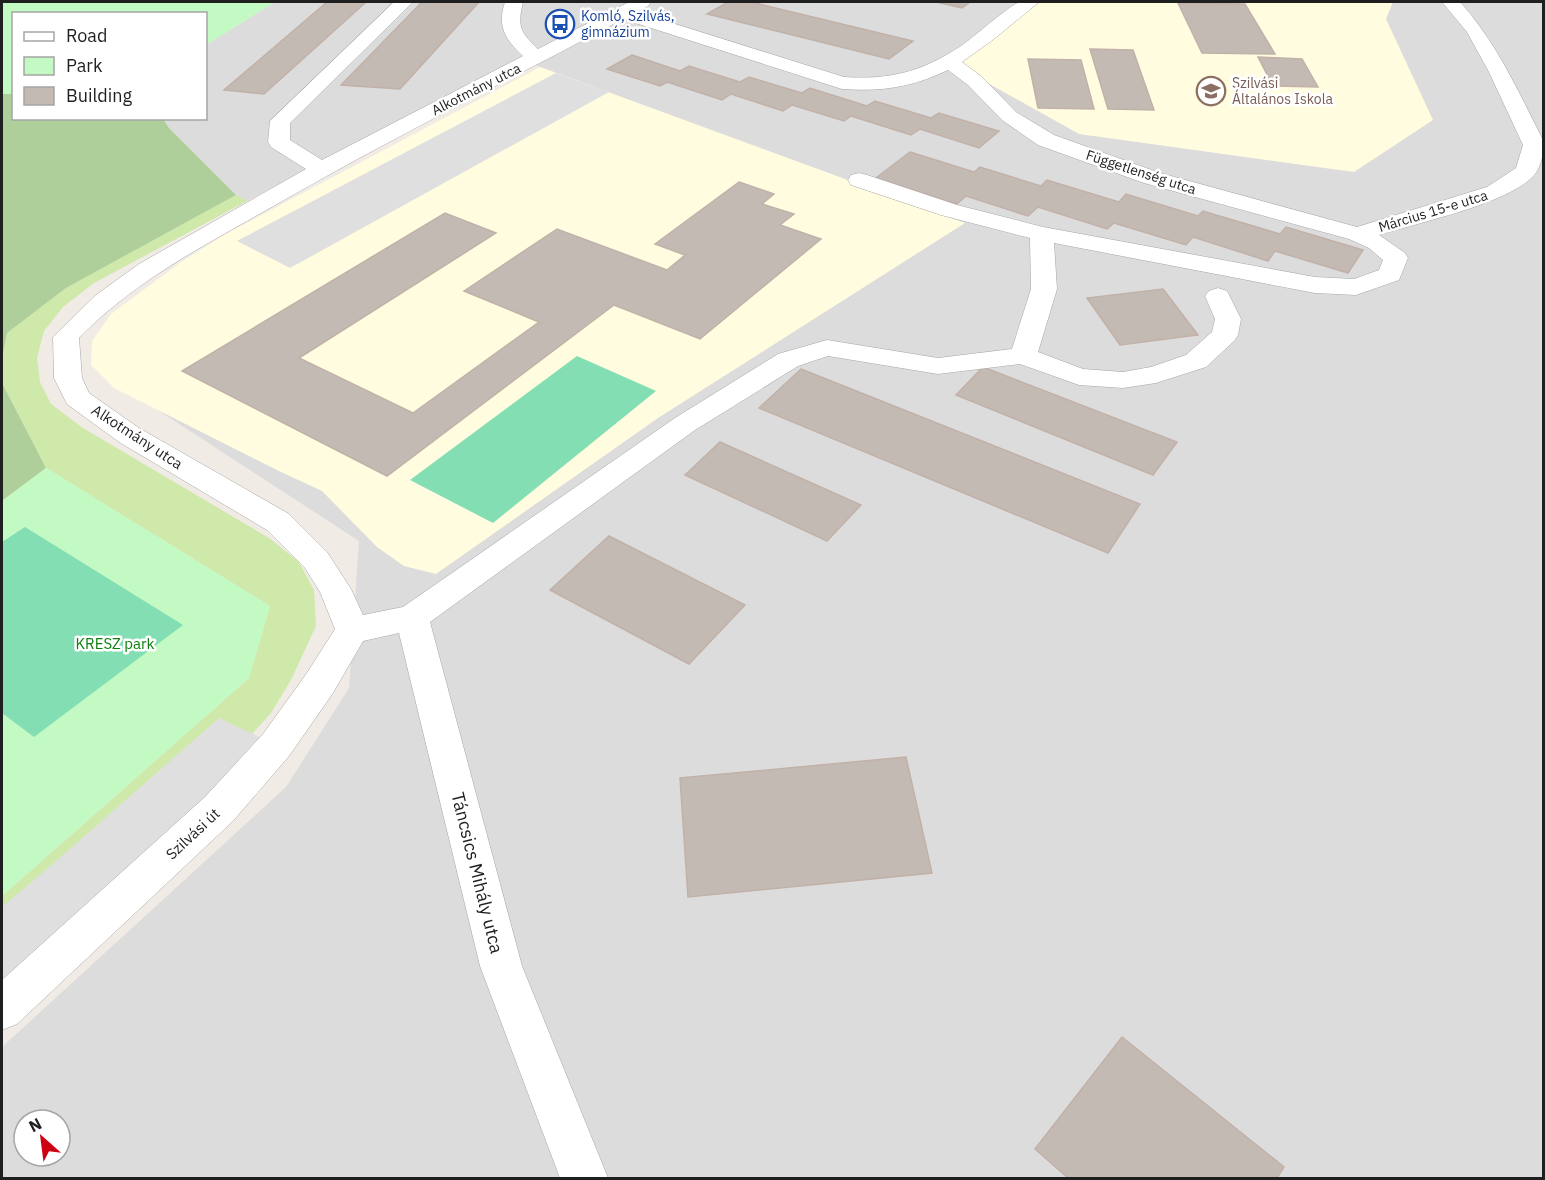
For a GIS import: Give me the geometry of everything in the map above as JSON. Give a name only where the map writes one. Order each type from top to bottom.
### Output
[{"type":"street","points":[[320,169],[279,142],[280,121],[404,2]]},
{"type":"street","name":"Alkotmány utca","points":[[514,2],[508,21],[513,35],[536,58]]},
{"type":"street","points":[[632,7],[842,83],[861,86],[893,84],[913,79],[950,62],[1030,2]]},
{"type":"street","name":"Március 15-e utca","points":[[1357,234],[1495,192],[1526,171],[1534,145],[1499,72],[1475,30],[1451,2]]},
{"type":"street","name":"Alkotmány utca","points":[[352,630],[335,589],[316,560],[278,522],[129,435],[77,398],[68,378],[65,356],[66,336],[84,316],[124,284],[320,169],[632,7]]},
{"type":"street","name":"Függetlenség utca","points":[[950,62],[975,81],[1009,116],[1046,140],[1152,178],[1357,234],[1377,243],[1396,258],[1390,275],[1356,287],[1315,285],[1042,234]]},
{"type":"street","points":[[859,180],[949,210],[1042,234],[1044,289],[1023,356]]},
{"type":"street","points":[[352,630],[412,618],[685,424],[788,360],[826,348],[938,366],[1023,356],[1079,377],[1123,380],[1156,375],[1196,361],[1224,335],[1228,319],[1218,296]]},
{"type":"street","name":"Táncsics Mihály utca","points":[[412,618],[501,966],[584,1179]]},
{"type":"street","name":"Szilvási út","points":[[2,1008],[219,809],[276,745],[320,682],[352,630]]},
{"type":"shaded area","points":[[275,2],[1543,2],[1543,1178],[2,1178],[2,1047],[286,787],[349,688],[359,541],[104,375],[609,92],[518,59],[247,201],[236,195],[164,120],[207,120],[207,44]]},
{"type":"shaded area","name":"Szilvási Általános Iskola","points":[[1030,2],[1393,2],[1386,19],[1433,120],[1354,172],[1079,134],[950,62]]},
{"type":"shaded area","points":[[540,67],[965,223],[658,418],[436,574],[404,566],[377,547],[322,491],[114,388],[91,365],[92,341],[111,314],[181,262],[226,234]]},
{"type":"shaded area","points":[[556,73],[609,92],[290,268],[237,241]]},
{"type":"shaded area","points":[[219,718],[276,745],[79,940],[2,1009],[2,907]]},
{"type":"green space","points":[[2,2],[275,2],[207,44],[207,12],[12,12],[12,94],[2,94]]},
{"type":"green space","points":[[2,94],[12,94],[12,120],[164,120],[236,195],[66,288],[7,333],[2,359]]},
{"type":"green space","points":[[236,195],[247,201],[94,283],[63,307],[44,331],[37,358],[40,382],[51,404],[83,428],[269,538],[299,562],[314,590],[316,626],[291,680],[271,713],[170,825],[2,986],[2,896],[249,678],[270,606],[46,468],[2,383],[2,359],[7,333],[66,288]]},
{"type":"green space","points":[[577,356],[656,391],[493,523],[410,480]]},
{"type":"green space","points":[[2,383],[46,468],[2,501]]},
{"type":"green space","name":"KRESZ park","points":[[46,468],[270,606],[249,678],[2,896],[2,501]]},
{"type":"green space","points":[[25,527],[183,625],[34,737],[2,713],[2,542]]},
{"type":"building","points":[[327,2],[366,2],[264,94],[224,90]]},
{"type":"building","points":[[422,2],[479,2],[400,89],[341,85]]},
{"type":"building","points":[[728,2],[751,2],[913,41],[889,59],[707,14]]},
{"type":"building","points":[[936,2],[970,2],[962,8]]},
{"type":"building","points":[[1178,3],[1245,4],[1275,54],[1202,53]]},
{"type":"building","points":[[1090,49],[1133,50],[1154,110],[1108,109]]},
{"type":"building","points":[[632,55],[680,71],[689,66],[740,82],[749,77],[802,93],[810,88],[867,106],[875,101],[931,118],[939,113],[999,131],[979,148],[920,129],[911,135],[851,116],[844,121],[792,105],[783,111],[731,94],[722,100],[667,82],[660,86],[607,69]]},
{"type":"building","points":[[1258,57],[1302,59],[1318,87],[1273,86]]},
{"type":"building","points":[[1028,59],[1081,60],[1094,109],[1038,108]]},
{"type":"building","points":[[910,152],[974,172],[980,167],[1041,186],[1047,180],[1119,202],[1126,194],[1198,216],[1203,211],[1280,234],[1286,227],[1363,250],[1348,273],[1275,251],[1268,261],[1193,237],[1186,245],[1114,223],[1107,229],[1038,207],[1028,216],[966,196],[957,204],[876,178]]},
{"type":"building","points":[[739,182],[774,194],[762,204],[794,214],[780,225],[821,239],[700,339],[614,305],[387,476],[182,371],[445,213],[496,233],[299,358],[413,413],[539,322],[464,291],[557,229],[667,270],[685,255],[655,244]]},
{"type":"building","points":[[1163,289],[1198,335],[1120,345],[1087,298]]},
{"type":"building","points":[[983,367],[1177,442],[1153,475],[956,395]]},
{"type":"building","points":[[801,369],[1140,504],[1108,553],[759,408]]},
{"type":"building","points":[[720,442],[861,505],[827,541],[685,475]]},
{"type":"building","points":[[609,536],[745,605],[689,664],[550,590]]},
{"type":"building","points":[[906,757],[932,873],[688,897],[680,778]]},
{"type":"building","points":[[1122,1037],[1284,1167],[1277,1178],[1068,1178],[1035,1149]]},
{"type":"place","name":"Komló, Szilvás, gimnázium","points":[[560,24]]},
{"type":"place","name":"Szilvási Általános Iskola","points":[[1211,91]]}]
